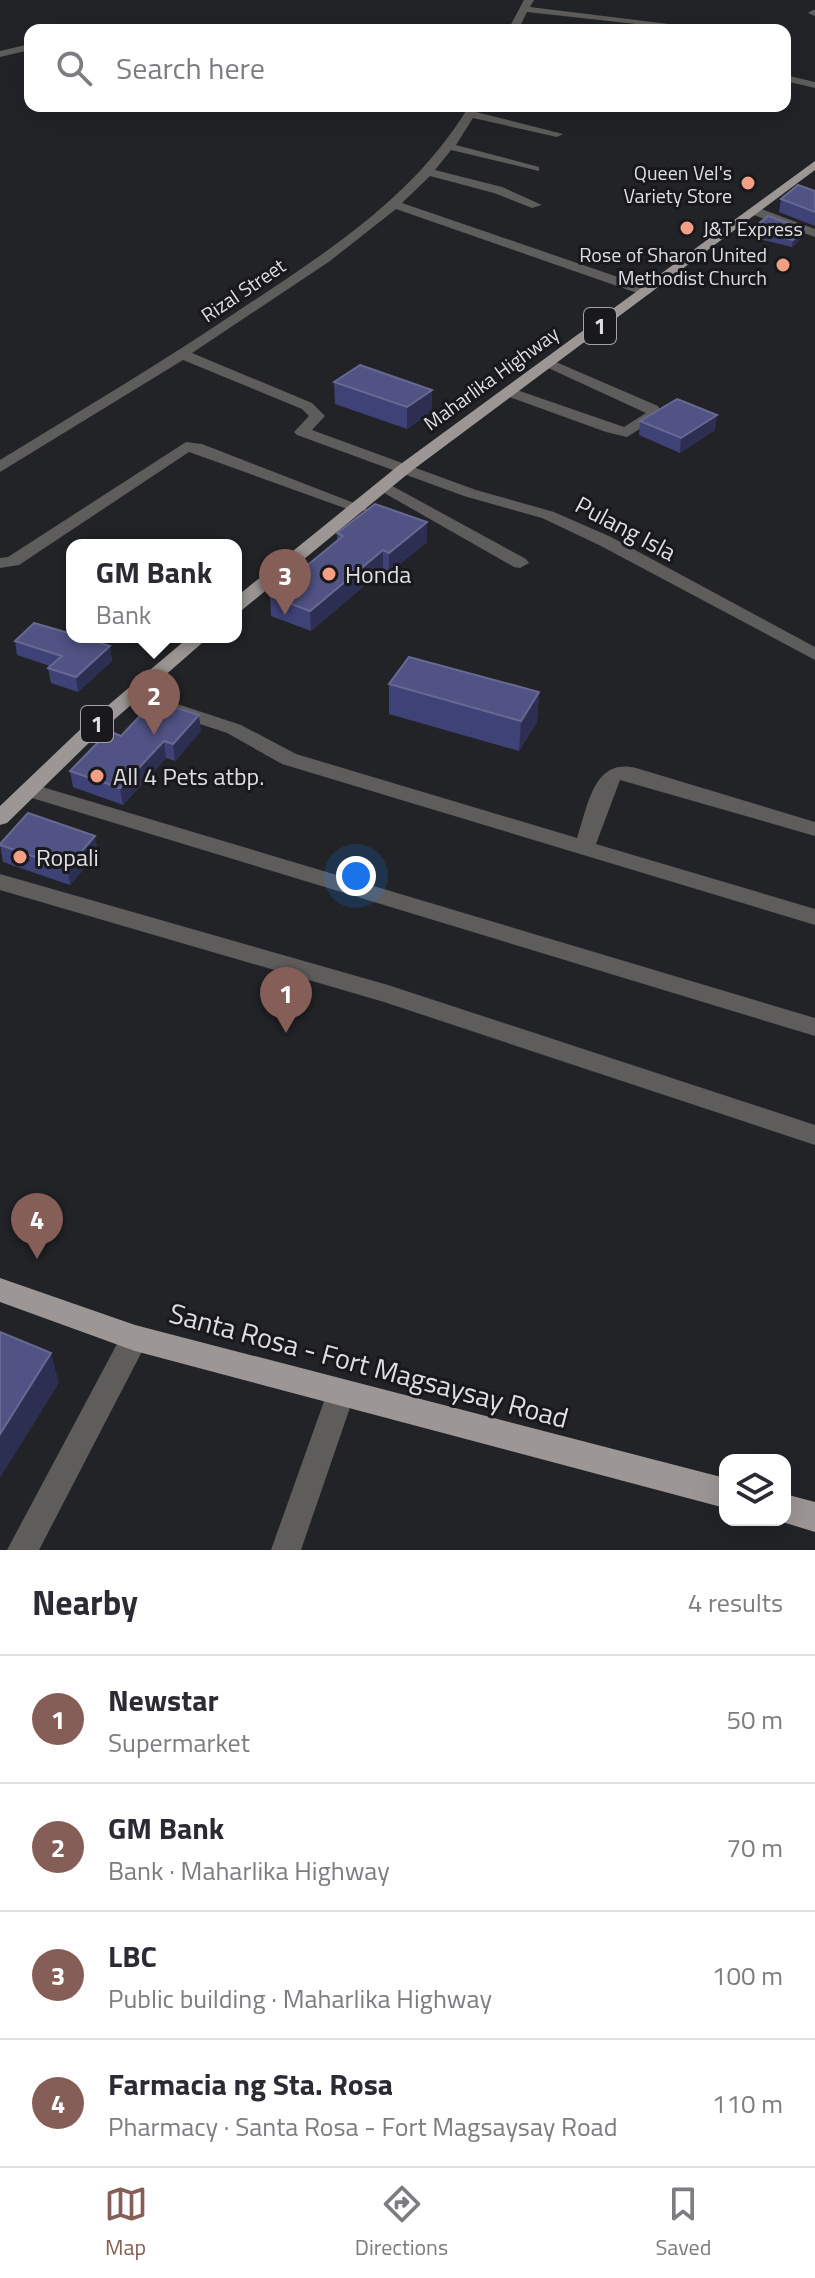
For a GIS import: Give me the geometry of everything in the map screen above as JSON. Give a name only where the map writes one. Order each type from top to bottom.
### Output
[{"type":"main road","name":"Maharlika Highway","points":[[242,601],[404,469],[815,164]]},
{"type":"main road","name":"1","points":[[0,818],[132,695],[193,643]]},
{"type":"main road","name":"Santa Rosa - Fort Magsaysay Road","points":[[0,1290],[135,1338],[719,1491]]},
{"type":"main road","points":[[791,1511],[815,1517]]},
{"type":"street","points":[[516,24],[527,5],[665,24]]},
{"type":"street","points":[[0,54],[24,48]]},
{"type":"street","points":[[791,79],[815,85]]},
{"type":"street","name":"Rizal Street","points":[[0,467],[184,355],[332,254],[427,172],[471,112]]},
{"type":"street","points":[[479,112],[557,134]]},
{"type":"street","points":[[448,146],[535,169]]},
{"type":"street","points":[[427,172],[498,190],[536,205]]},
{"type":"street","points":[[788,184],[805,189]]},
{"type":"street","points":[[393,204],[645,291]]},
{"type":"street","points":[[755,211],[815,233]]},
{"type":"street","points":[[573,279],[588,270]]},
{"type":"street","name":"Pulang Isla","points":[[184,355],[307,406],[317,416],[302,432],[470,493],[548,515],[605,541],[815,654]]},
{"type":"street","points":[[509,392],[627,432],[654,415],[653,409],[549,363]]},
{"type":"street","points":[[0,563],[13,561],[186,447],[197,447],[359,508]]},
{"type":"street","points":[[385,487],[520,563]]},
{"type":"street","points":[[132,695],[234,729],[289,759],[815,917]]},
{"type":"street","points":[[585,846],[608,778],[616,773],[629,773],[815,829]]},
{"type":"street","points":[[29,790],[815,1027]]},
{"type":"street","points":[[0,882],[388,994],[815,1135]]},
{"type":"street","points":[[22,1550],[135,1338]]},
{"type":"street","points":[[286,1550],[341,1393]]},
{"type":"building","points":[[798,185],[815,191],[815,212],[781,199]]},
{"type":"building","points":[[768,216],[805,229],[793,240],[751,230]]},
{"type":"building","points":[[360,365],[432,390],[407,407],[334,382]]},
{"type":"building","points":[[677,399],[717,415],[681,438],[640,421]]},
{"type":"building","points":[[375,504],[427,522],[389,553],[383,550],[310,611],[270,596],[343,536],[337,533]]},
{"type":"building","points":[[34,623],[66,632],[66,643],[110,646],[76,677],[48,668],[62,656],[15,641]]},
{"type":"building","points":[[409,657],[539,692],[521,721],[389,684]]},
{"type":"building","points":[[154,701],[199,715],[173,744],[164,741],[120,788],[70,771],[109,731],[121,736]]},
{"type":"building","points":[[28,813],[95,836],[67,868],[0,845]]},
{"type":"building","points":[[0,1332],[51,1353],[0,1434]]},
{"type":"place","name":"Queen Vel's Variety Store","points":[[748,183]]},
{"type":"place","name":"J&T Express","points":[[687,228]]},
{"type":"place","name":"Rose of Sharon United Methodist Church","points":[[783,265]]},
{"type":"place","name":"Honda","points":[[329,574]]},
{"type":"place","name":"LBC","points":[[285,615]]},
{"type":"place","name":"GM Bank","points":[[154,735]]},
{"type":"place","name":"All 4 Pets atbp.","points":[[97,776]]},
{"type":"place","name":"Ropali","points":[[20,857]]},
{"type":"place","name":"Newstar","points":[[286,1033]]},
{"type":"place","name":"Farmacia ng Sta. Rosa","points":[[37,1259]]}]
